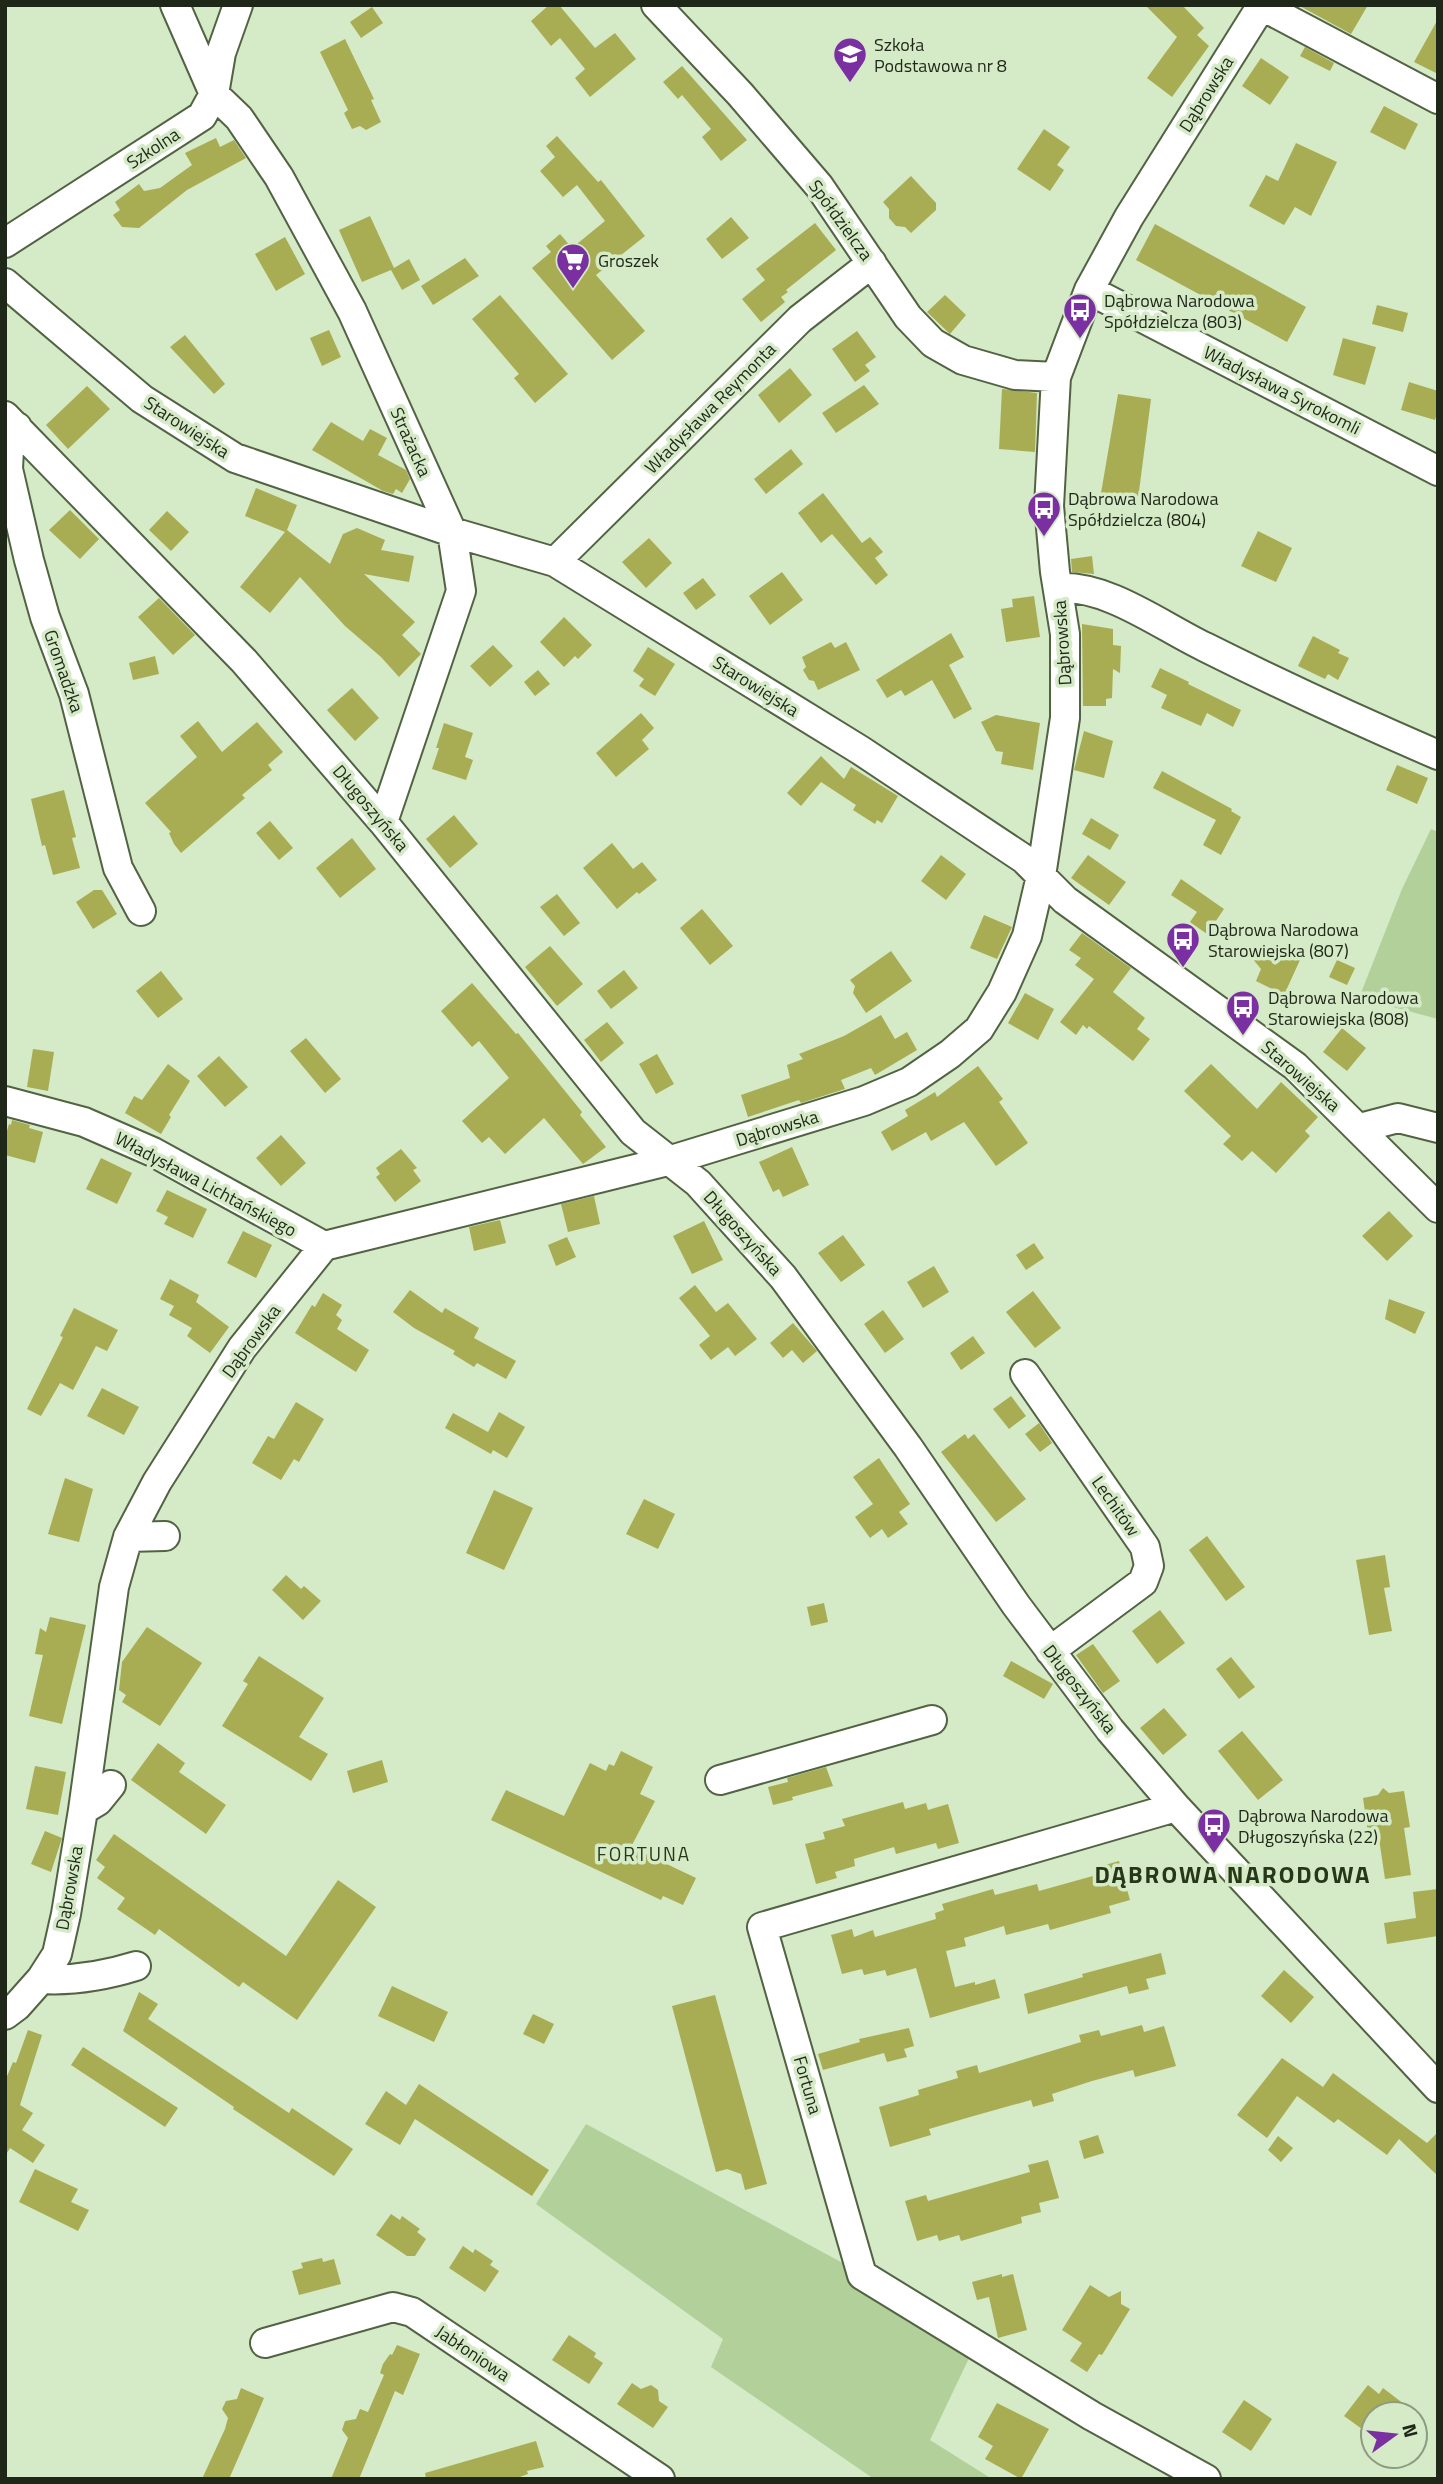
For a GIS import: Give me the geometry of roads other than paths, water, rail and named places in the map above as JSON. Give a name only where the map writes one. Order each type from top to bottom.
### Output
[{"type":"street","points":[[175,5],[214,94]]},
{"type":"street","name":"Szkolna","points":[[5,243],[202,116],[214,94],[221,53],[238,5]]},
{"type":"street","name":"Spółdzielcza","points":[[656,5],[740,94],[818,186],[908,317],[933,343],[963,360],[1015,375],[1056,377]]},
{"type":"street","points":[[1262,6],[1438,99]]},
{"type":"street","name":"Dąbrowska","points":[[5,2014],[17,2006],[41,1979],[57,1954],[83,1810],[114,1587],[128,1537],[157,1482],[231,1385],[242,1348],[324,1246],[668,1160],[864,1101],[909,1082],[950,1054],[979,1029],[1002,992],[1027,936],[1041,876],[1065,718],[1065,634],[1049,506],[1056,377],[1089,290],[1129,217],[1262,6]]},
{"type":"street","name":"Strażacka","points":[[214,94],[239,118],[279,177],[448,496],[461,591],[383,822]]},
{"type":"street","name":"Władysława Reymonta","points":[[555,562],[800,319],[872,263]]},
{"type":"street","name":"Starowiejska","points":[[5,283],[142,400],[234,458],[452,532],[555,562],[860,750],[1024,859],[1065,900],[1295,1066],[1438,1208]]},
{"type":"street","name":"Władysława Syrokomli","points":[[1089,290],[1438,471]]},
{"type":"street","name":"Długoszyńska","points":[[11,421],[244,661],[383,822],[633,1132],[698,1183],[783,1277],[908,1447],[1016,1605],[1110,1730],[1176,1807],[1438,2088]]},
{"type":"street","name":"Gromadzka","points":[[11,421],[8,469],[29,560],[74,694],[118,868],[141,911]]},
{"type":"street","points":[[1058,588],[1074,587],[1107,597],[1203,646],[1438,755]]},
{"type":"street","name":"Władysława Lichtańskiego","points":[[5,1101],[84,1122],[153,1152],[324,1246]]},
{"type":"street","points":[[1360,1129],[1398,1118],[1438,1128]]},
{"type":"street","name":"Lechitów","points":[[1025,1374],[1145,1546],[1149,1566],[1143,1581],[1050,1651]]},
{"type":"street","points":[[128,1537],[166,1536]]},
{"type":"street","points":[[720,1780],[932,1720]]},
{"type":"street","points":[[83,1810],[98,1801],[111,1785]]},
{"type":"street","name":"Fortuna","points":[[1176,1807],[762,1927],[862,2275],[1091,2416],[1206,2479]]},
{"type":"street","points":[[41,1979],[72,1980],[104,1976],[136,1966]]},
{"type":"street","name":"Jabłoniowa","points":[[265,2343],[393,2307],[412,2312],[660,2479]]},
{"type":"place","name":"Szkoła Podstawowa nr 8","points":[[850,84]]},
{"type":"place","name":"Groszek","points":[[573,290]]},
{"type":"place","name":"Dąbrowa Narodowa Spółdzielcza (803)","points":[[1080,340]]},
{"type":"place","name":"Dąbrowa Narodowa Spółdzielcza (804)","points":[[1044,538]]},
{"type":"place","name":"Dąbrowa Narodowa Starowiejska (807)","points":[[1183,969]]},
{"type":"place","name":"Dąbrowa Narodowa Starowiejska (808)","points":[[1243,1037]]},
{"type":"place","name":"Dąbrowa Narodowa Długoszyńska (22)","points":[[1214,1855]]},
{"type":"district","name":"FORTUNA","points":[[644,1853]]},
{"type":"district","name":"DĄBROWA NARODOWA","points":[[1233,1874]]}]
